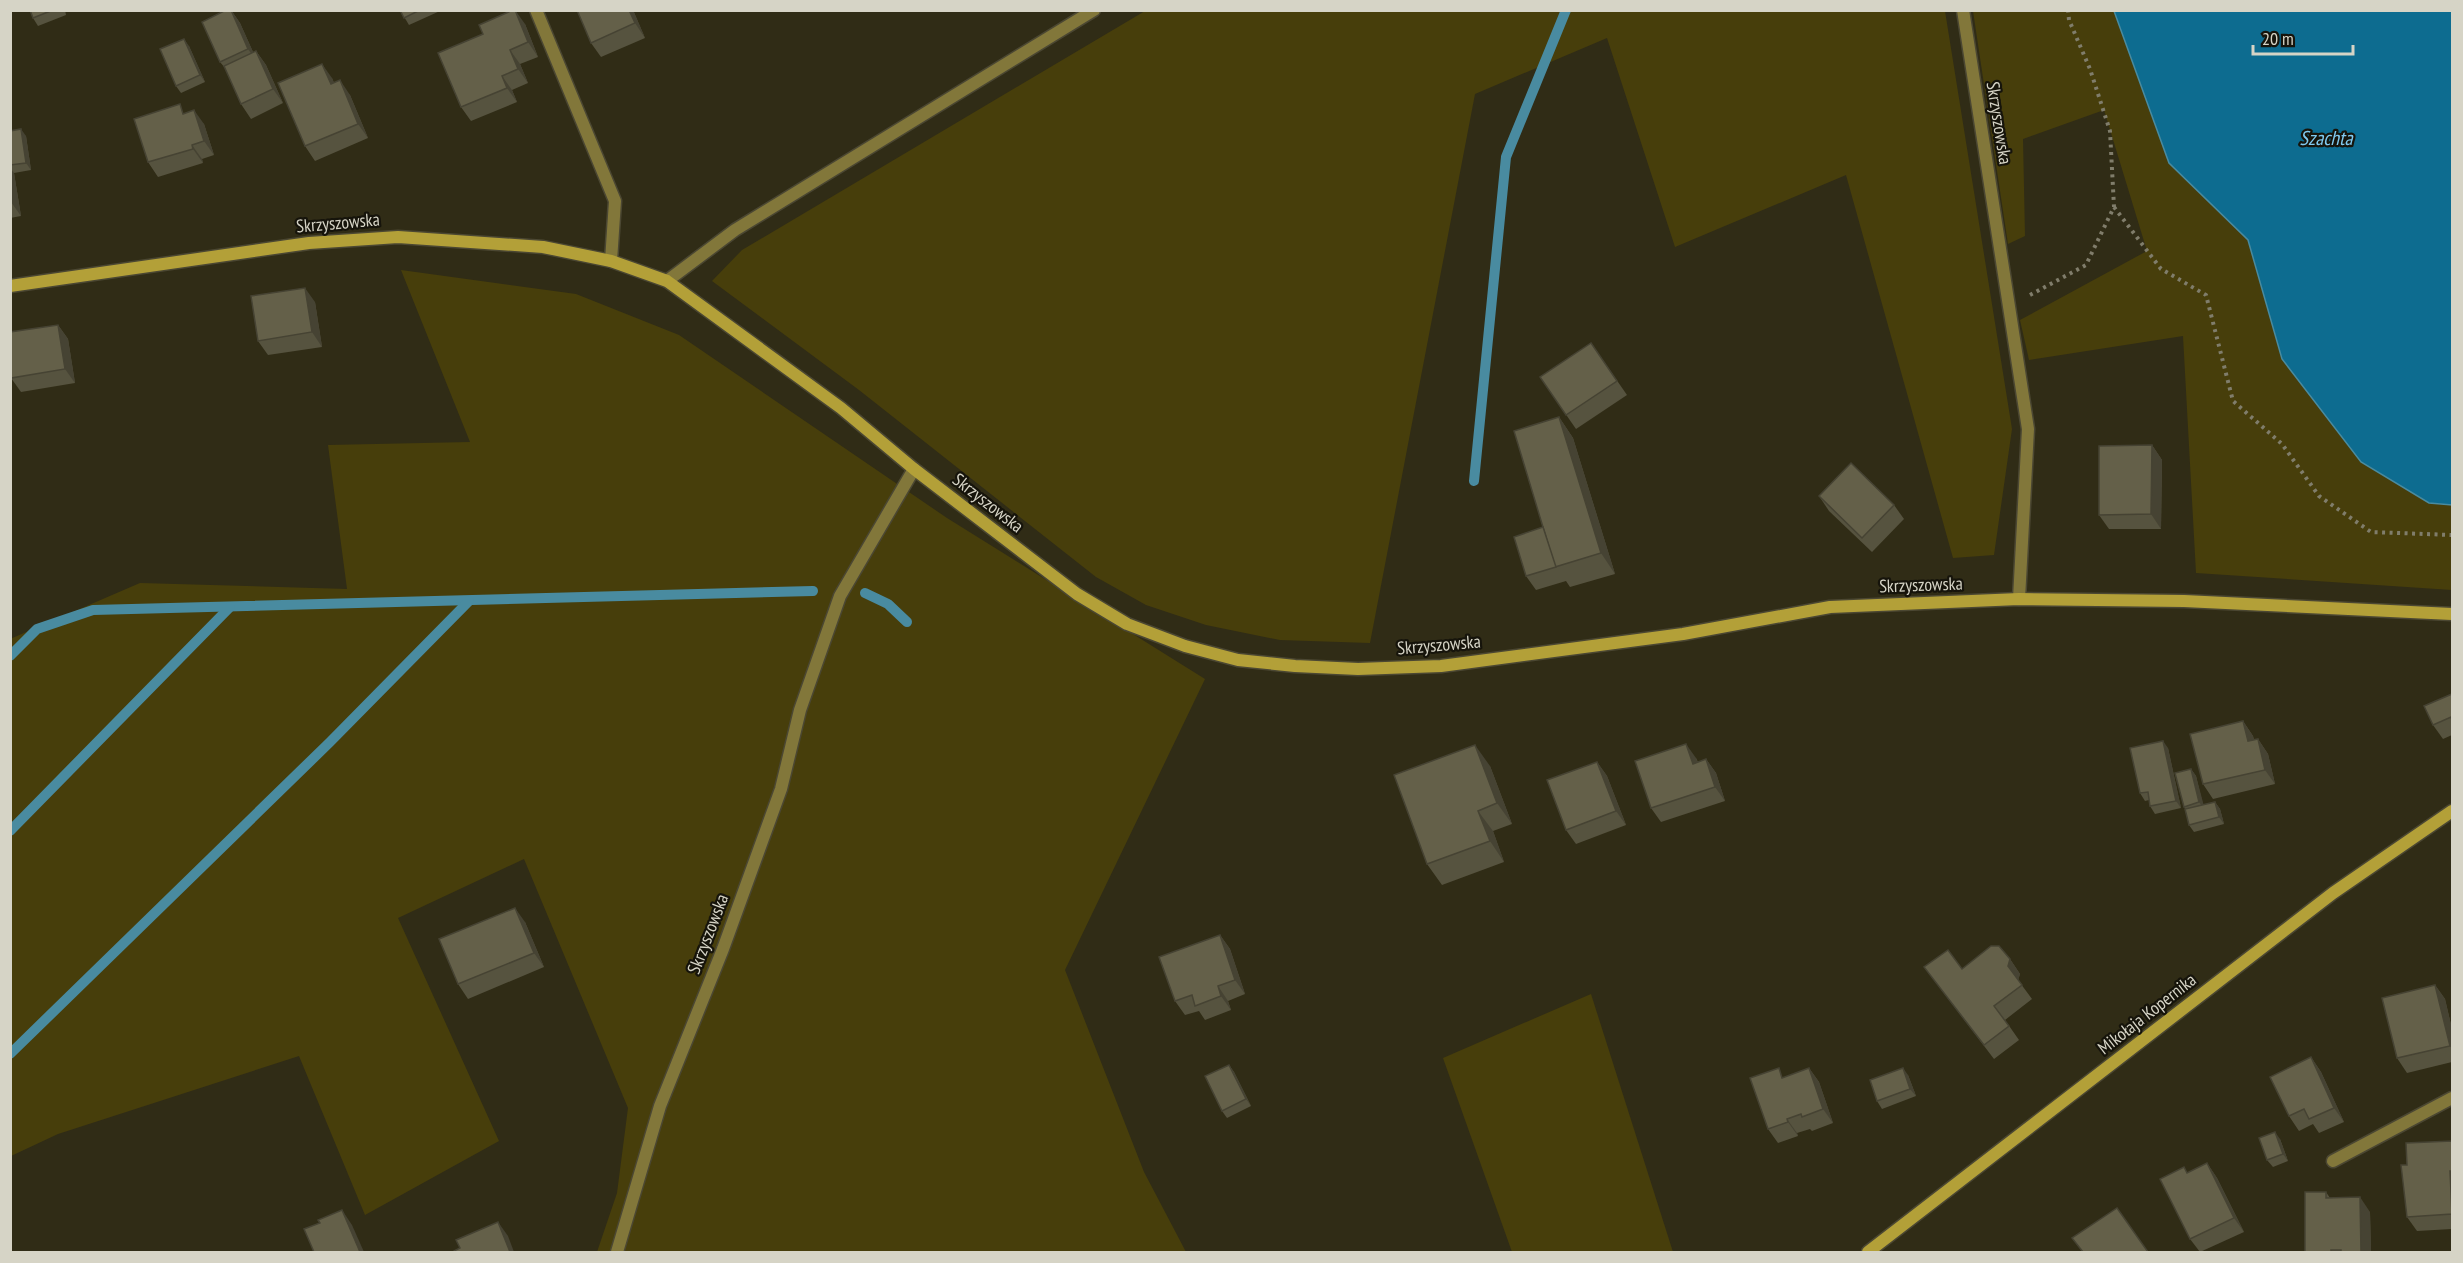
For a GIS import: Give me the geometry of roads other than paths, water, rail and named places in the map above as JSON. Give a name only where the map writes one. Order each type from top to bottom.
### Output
[{"type":"street","points":[[536,10],[615,201],[610,261]]},
{"type":"street","points":[[667,280],[735,230],[1094,10]]},
{"type":"street","name":"Skrzyszowska","points":[[1963,10],[2028,429],[2019,599]]},
{"type":"street","name":"Skrzyszowska","points":[[10,286],[309,243],[398,237],[543,247],[610,261],[667,280],[841,408],[914,469],[1077,594],[1127,624],[1185,646],[1228,657],[1295,666],[1358,669],[1441,666],[1683,634],[1830,607],[2019,599],[2184,601],[2452,614]]},
{"type":"street","name":"Skrzyszowska","points":[[617,1252],[660,1106],[723,949],[781,789],[800,710],[840,596],[914,469]]},
{"type":"street","name":"Mikołaja Kopernika","points":[[1868,1252],[2333,893],[2452,811]]},
{"type":"street","points":[[2333,1161],[2452,1098]]},
{"type":"water","name":"Szachta","points":[[2114,11],[2452,11],[2452,505],[2429,503],[2361,462],[2282,359],[2248,240],[2169,163]]},
{"type":"waterway","points":[[1474,481],[1506,157],[1566,10]]},
{"type":"waterway","points":[[10,656],[37,629],[93,610],[813,591]]},
{"type":"waterway","points":[[865,593],[888,604],[907,622]]},
{"type":"waterway","points":[[10,1054],[330,742],[469,601]]},
{"type":"waterway","points":[[10,831],[230,607]]}]
